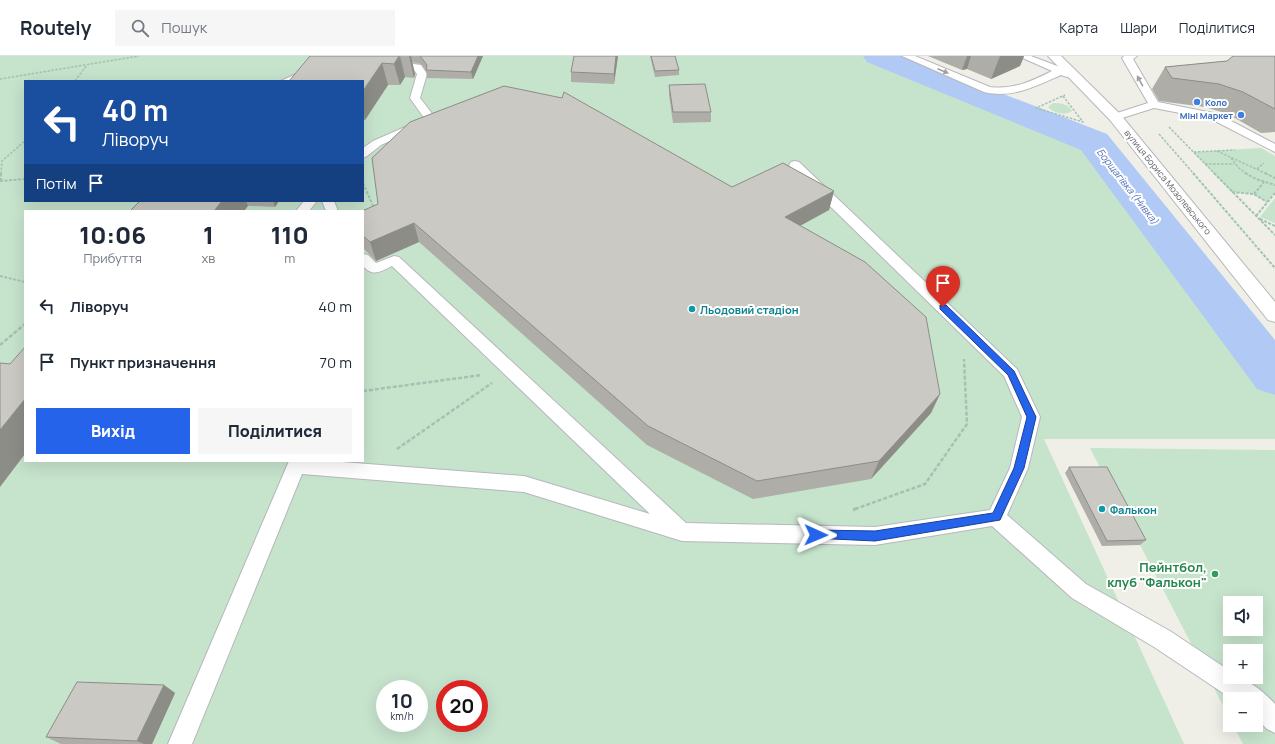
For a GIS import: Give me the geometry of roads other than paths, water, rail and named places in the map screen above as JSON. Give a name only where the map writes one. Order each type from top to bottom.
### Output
[{"type":"street","name":"вулиця Бориса Мозолевського","points":[[1055,67],[1082,82],[1115,117],[1275,315]]},
{"type":"lane","points":[[907,56],[988,90],[1001,92],[1018,90],[1055,67]]},
{"type":"lane","points":[[1023,56],[1055,67]]},
{"type":"lane","points":[[1132,56],[1127,58],[1153,107]]},
{"type":"lane","points":[[378,64],[418,67],[422,74],[415,98],[431,120]]},
{"type":"lane","points":[[288,80],[302,72],[322,66]]},
{"type":"lane","points":[[1115,117],[1153,107],[1214,116],[1273,147]]},
{"type":"lane","points":[[364,153],[377,143],[416,124],[445,116]]},
{"type":"lane","points":[[795,165],[1011,373],[1031,417],[1019,468],[996,517]]},
{"type":"lane","points":[[303,210],[310,202]]},
{"type":"lane","points":[[364,259],[374,268],[394,260],[682,532]]},
{"type":"lane","points":[[180,744],[297,464],[366,472],[524,484],[682,532],[875,536],[996,517]]},
{"type":"lane","points":[[996,517],[1079,591],[1162,638],[1242,692]]},
{"type":"lane","points":[[1263,708],[1275,721]]},
{"type":"waterway","name":"Борщагівка (Нивка)","points":[[878,56],[1094,142],[1275,376]]},
{"type":"place","name":"Коло","points":[[1197,102]]},
{"type":"place","name":"Міні Маркет","points":[[1241,115]]},
{"type":"place","name":"Льодовий стадіон","points":[[692,309]]},
{"type":"place","name":"Фалькон","points":[[1102,509]]},
{"type":"place","name":"Пейнтбол, клуб \"Фалькон\"","points":[[1215,574]]}]
